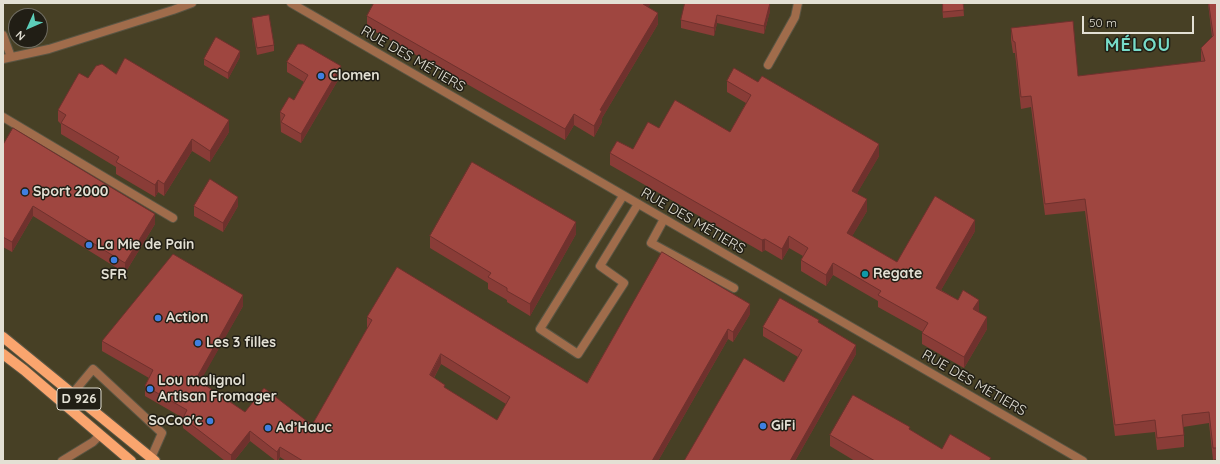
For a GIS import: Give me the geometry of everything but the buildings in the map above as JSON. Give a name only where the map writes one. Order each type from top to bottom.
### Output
[{"type":"main road","name":"D 926","points":[[3,337],[153,460]]},
{"type":"main road","name":"D 926","points":[[3,354],[131,461]]},
{"type":"street","points":[[3,35],[7,58],[49,48],[192,3]]},
{"type":"street","name":"RUE DES MÉTIERS","points":[[291,3],[1083,461]]},
{"type":"street","points":[[768,65],[796,17],[798,3]]},
{"type":"street","points":[[3,117],[173,218]]},
{"type":"street","points":[[623,196],[540,329],[578,354],[624,283],[600,266],[638,204]]},
{"type":"street","points":[[664,219],[651,243],[734,288]]},
{"type":"street","points":[[73,393],[94,369],[162,433],[153,460]]},
{"type":"street","points":[[62,461],[93,442],[100,435]]},
{"type":"shaded area","points":[[3,3],[1217,3],[1217,461],[3,461]]},
{"type":"place","name":"Clomen","points":[[321,76]]},
{"type":"place","name":"Sport 2000","points":[[25,192]]},
{"type":"place","name":"La Mie de Pain","points":[[89,245]]},
{"type":"place","name":"SFR","points":[[114,260]]},
{"type":"place","name":"Regate","points":[[865,274]]},
{"type":"place","name":"Action","points":[[158,318]]},
{"type":"place","name":"Les 3 filles","points":[[198,343]]},
{"type":"place","name":"Lou malignol Artisan Fromager","points":[[150,389]]},
{"type":"place","name":"SoCoo'c","points":[[210,421]]},
{"type":"place","name":"GiFi","points":[[763,426]]},
{"type":"place","name":"Ad’Hauc","points":[[268,428]]},
{"type":"district","name":"MÉLOU","points":[[1138,46]]}]
